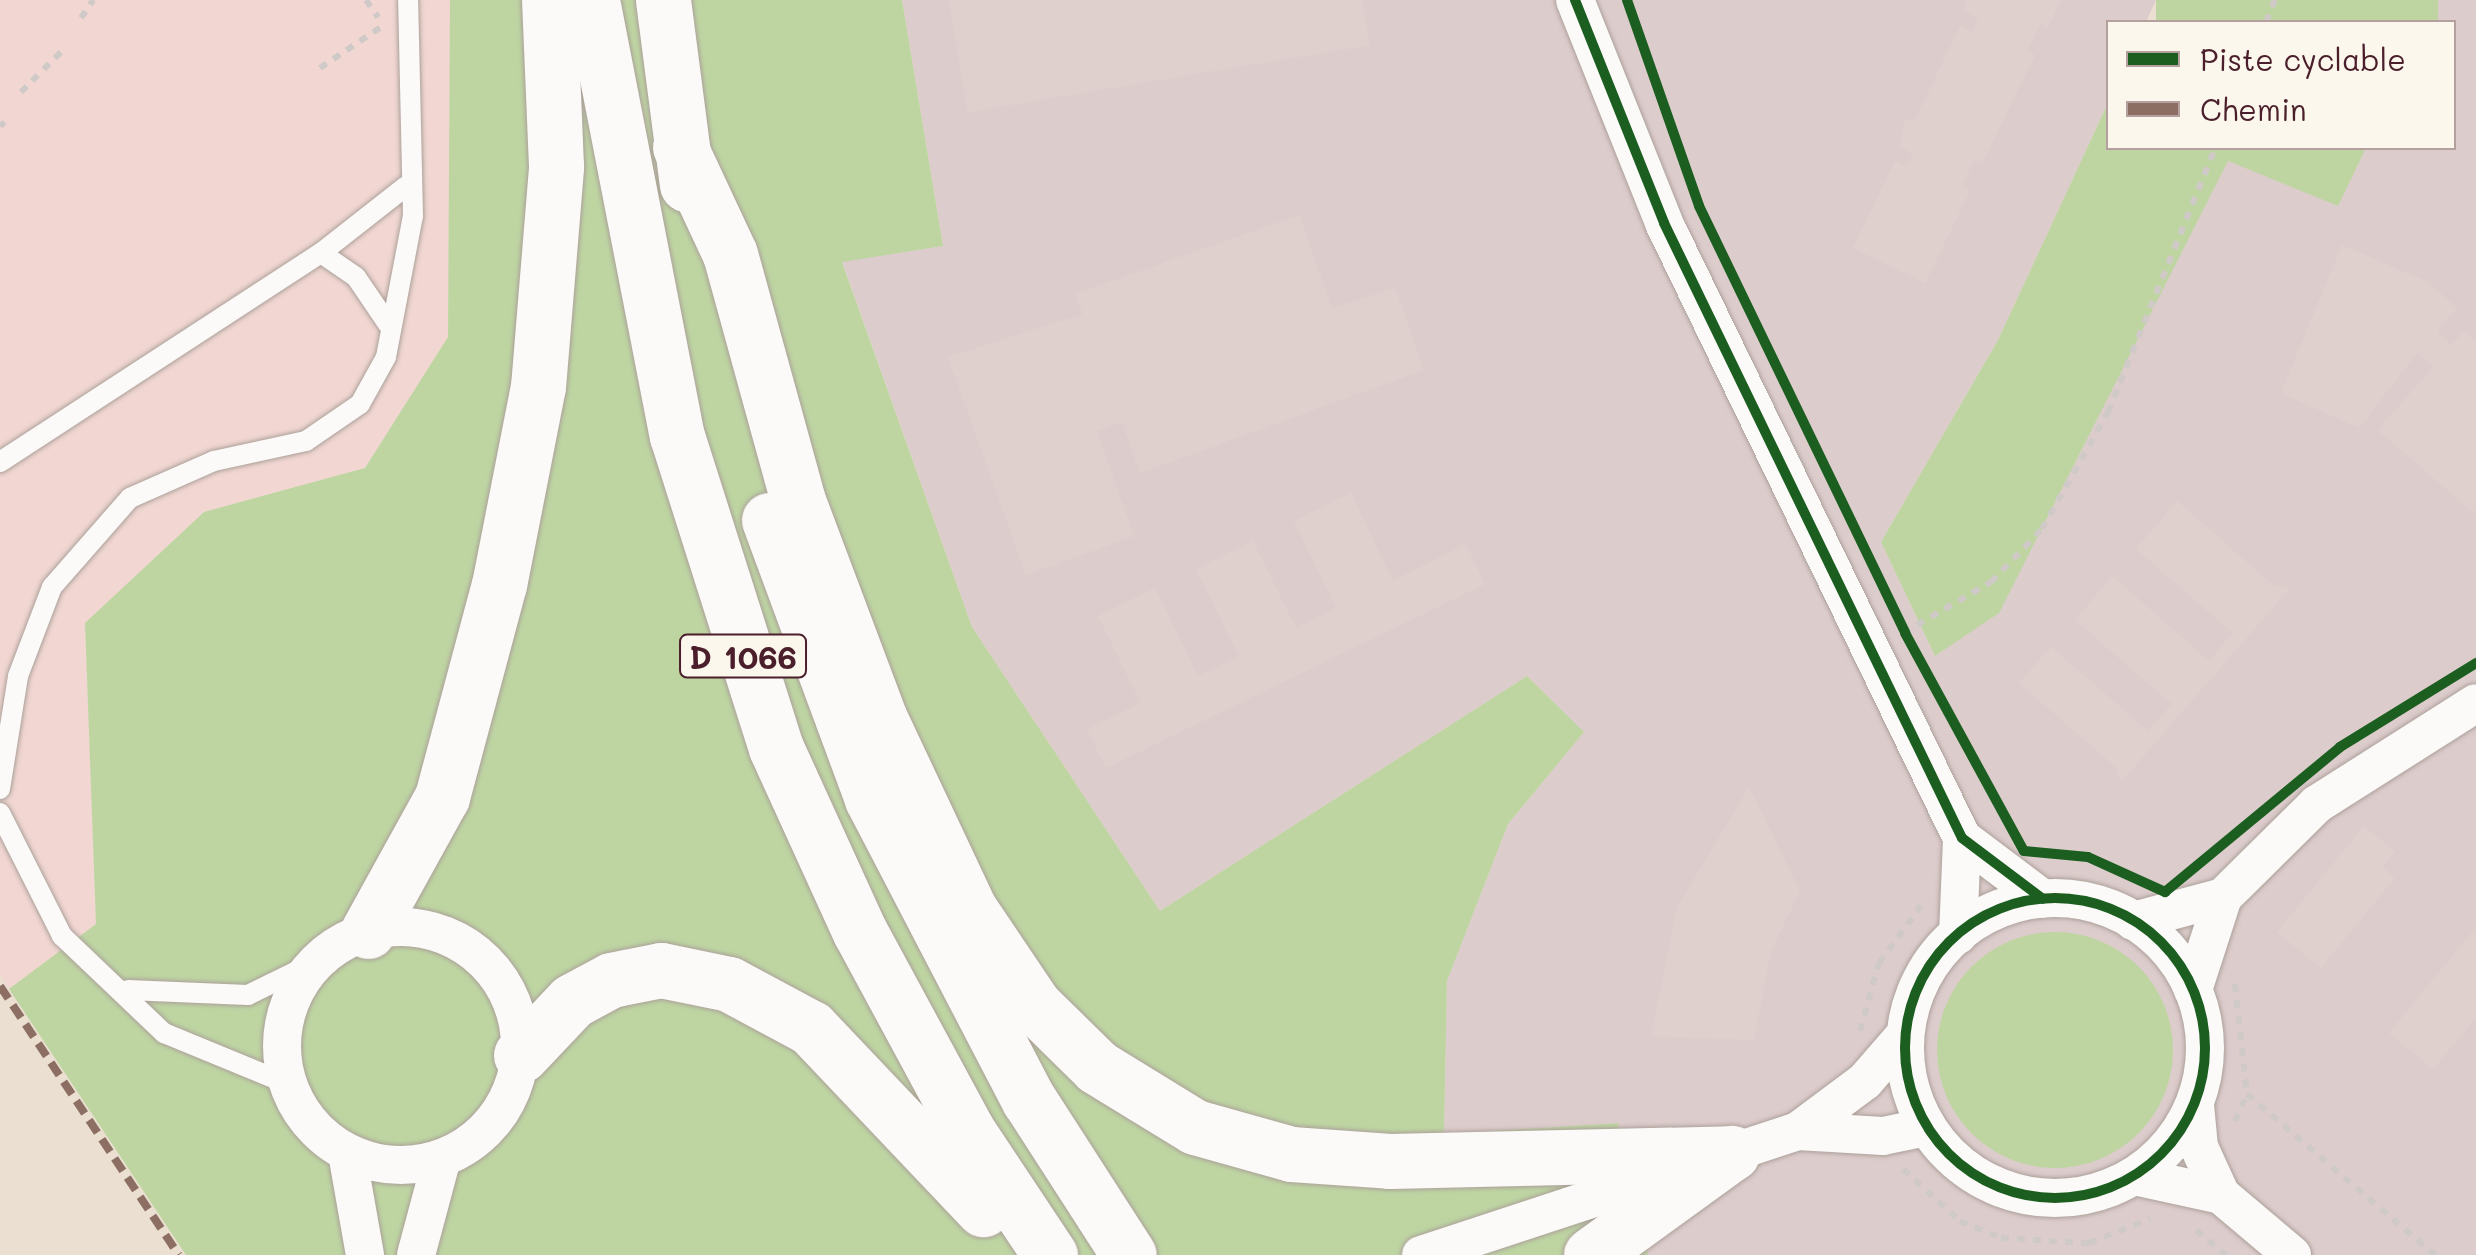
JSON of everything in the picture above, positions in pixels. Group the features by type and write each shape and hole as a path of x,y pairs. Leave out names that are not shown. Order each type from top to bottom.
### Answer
{"highway":[{"path":"368,932 442,797 534,405 556,166 548,0"},
{"name":"D 1066","path":"592,0 676,436 776,748 958,1113 1050,1255"},
{"name":"D 1066","path":"662,0 680,147 740,428 796,608 872,799 1028,1100 1129,1255"},
{"path":"680,147 730,254 798,501 880,719 970,910 1034,1004 1097,1067 1195,1127 1291,1154 1390,1161 1732,1153"},
{"path":"521,1055 572,1001 611,980 661,970 729,984 812,1028 1026,1255"},
{"path":"1591,1255 1732,1153"}],"street":[{"path":"1575,0 1664,223 1962,838 1958,935"},
{"path":"2133,920 2222,896 2317,804 2476,703"},
{"path":"1962,838 2043,900"},
{"path":"2193,990 2222,896"},
{"path":"2195,1105 2170,1145 2134,1176 2091,1194 2044,1198 1998,1187 1957,1163 1927,1127 1908,1084 1904,1036 1915,990 1958,935 1990,914 2043,900 2082,901 2133,920 2184,968 2193,990 2206,1058 2195,1105 2199,1147 2221,1195 2292,1255"},
{"path":"368,932 436,932 477,954 511,999 521,1055 497,1118 442,1158 394,1166 348,1152 311,1124 288,1084 286,1017 319,960 368,932"},
{"path":"1421,1255 1798,1132 1865,1081 1904,1036"},
{"path":"1798,1132 1884,1136 1927,1127"},
{"path":"348,1152 365,1255"},
{"path":"416,1255 442,1158"},
{"path":"2134,1176 2221,1195"}],"lane":[{"path":"0,790 18,676 52,587 130,498 214,460 306,440 360,404 386,357 388,324 413,216 406,186 408,0"},
{"path":"0,462 320,253 406,186"},
{"path":"320,253 356,278 388,324"},
{"path":"0,813 62,936 128,990 164,1032 288,1084"},
{"path":"128,990 248,995 319,960"}],"path":[{"path":"81,18 93,0"},
{"path":"320,68 383,25 366,0"},
{"path":"22,92 65,48"},
{"path":"1870,649 1991,582 2042,530 2108,412 2214,150"},
{"path":"1865,1081 1862,1007 1879,963 1903,923 1962,878"},
{"path":"2210,936 2230,963 2246,1032 2247,1094 2435,1255"},
{"path":"1884,1136 1924,1194 2000,1238 2089,1243 2157,1215"},
{"path":"2184,1220 2226,1255"}],"shaded area":[{"path":"0,0 450,0 448,337 365,468 204,512 85,623 96,924 9,989 0,975"},
{"path":"902,0 2156,0 2147,20 2106,20 2106,107 1998,340 1881,542 1935,656 1999,612 2228,160 2338,205 2365,150 2456,150 2456,20 2428,20 2438,0 2476,0 2476,1255 1648,1255 1618,1123 1444,1134 1447,981 1508,824 1584,732 1527,676 1160,911 972,627 842,261 943,246"}],"green space":[{"path":"450,0 902,0 943,246 842,262 972,627 1160,911 1527,676 1584,732 1508,824 1447,981 1444,1134 1618,1123 1648,1255 186,1255 9,989 96,924 85,623 204,512 365,468 448,337"},
{"path":"2156,0 2438,0 2438,20 2156,20"},
{"path":"2106,107 2106,150 2365,150 2338,206 2228,161 1999,613 1935,656 1881,542 1998,340"},
{"path":"2055,932 2100,941 2139,966 2164,1005 2173,1050 2164,1095 2139,1134 2100,1159 2055,1168 2010,1159 1971,1134 1946,1095 1937,1050 1946,1005 1971,966 2010,941"}],"building":[{"path":"949,0 1362,0 1370,45 968,112"},
{"path":"1967,0 2061,0 2048,28 2040,24 2027,51 2035,55 1982,164 1974,160 1962,186 1970,191 1925,283 1853,248 1895,161 1907,167 1913,153 1899,147 1906,118 1914,122 1960,26 1972,31 1978,18 1964,11"},
{"path":"1299,215 1332,308 1395,288 1424,370 1140,473 1122,422 1097,431 1134,536 1026,575 948,357 1083,314 1075,294"},
{"path":"2342,245 2430,283 2457,309 2437,331 2451,346 2464,331 2476,342 2476,515 2378,430 2434,366 2417,353 2359,428 2281,393"},
{"path":"1351,493 1393,581 1466,544 1485,584 1106,768 1087,729 1141,703 1098,616 1155,588 1198,676 1239,656 1196,569 1253,541 1296,628 1336,608 1294,521"},
{"path":"2177,501 2274,586 2290,588 2121,782 2116,767 2019,683 2051,647 2148,731 2172,704 2075,620 2112,576 2209,661 2233,633 2136,549"},
{"path":"1749,787 1800,891 1771,951 1754,1040 1651,1036 1677,907"},
{"path":"2364,826 2395,852 2382,867 2395,878 2321,968 2277,932"},
{"path":"2476,927 2476,1018 2433,1069 2389,1033"}],"marked path":[{"path":"0,986 179,1255"}],"cycle path":[{"path":"1575,0 1664,223 1962,838 2043,899"},
{"path":"1627,0 1699,206 1905,633 2024,851 2088,857 2165,892 2340,747 2476,663"},
{"path":"2055,898 2084,901 2112,910 2138,923 2161,942 2180,965 2193,991 2202,1019 2205,1048 2202,1077 2193,1105 2180,1131 2161,1154 2138,1173 2112,1186 2084,1195 2055,1198 2026,1195 1998,1186 1972,1173 1949,1154 1930,1131 1917,1105 1908,1077 1905,1048 1908,1019 1917,991 1930,965 1949,942 1972,923 1998,910 2026,901 2055,898"}]}
